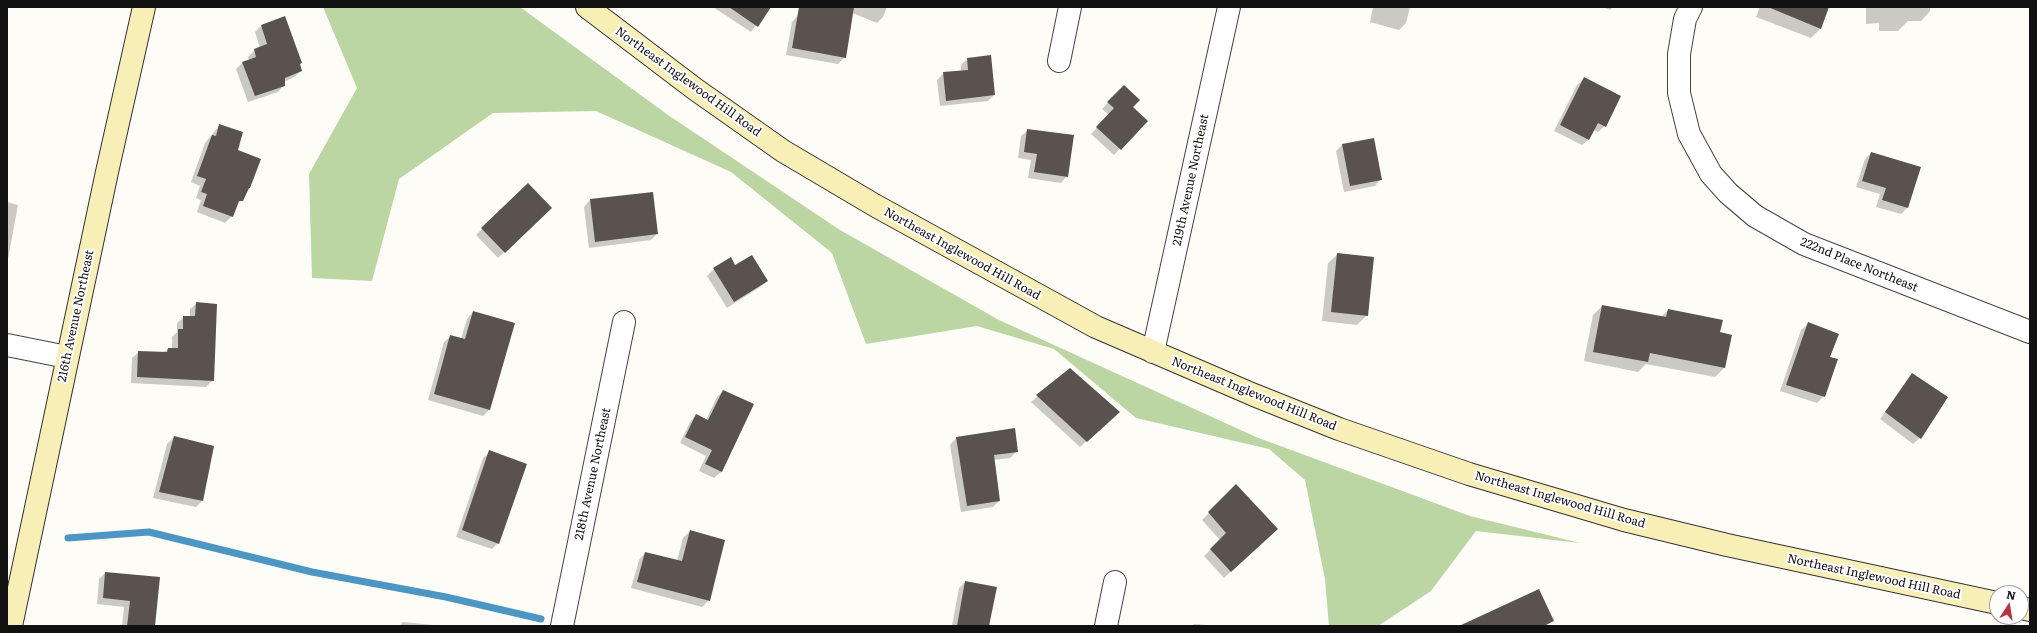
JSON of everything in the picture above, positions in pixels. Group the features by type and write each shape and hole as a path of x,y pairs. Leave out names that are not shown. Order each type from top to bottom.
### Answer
{"street":[{"name":"216th Avenue Northeast","path":"11,626 67,357 144,7"},
{"name":"Northeast Inglewood Hill Road","path":"587,7 695,88 783,151 876,206 1096,327 1153,352 1339,429 1469,474 1624,520 1727,545 1989,601"},
{"path":"1059,61 1070,7"},
{"name":"219th Avenue Northeast","path":"1153,352 1229,7"},
{"name":"222nd Place Northeast","path":"1691,7 1685,19 1679,54 1679,93 1689,134 1711,174 1728,193 1755,216 1804,244 2030,332"},
{"name":"218th Avenue Northeast","path":"562,626 624,322"},
{"path":"7,345 67,357"},
{"path":"1106,626 1115,582"}],"green space":[{"path":"323,7 520,7 668,115 840,230 999,320 1256,437 1470,516 1580,543 1476,531 1431,591 1378,626 1329,626 1325,579 1305,480 1269,449 1136,418 1054,349 977,326 866,344 832,253 731,172 596,111 493,113 399,179 372,281 312,278 309,174 357,88"}],"building":[{"path":"729,7 771,7 758,27"},
{"path":"799,7 854,7 846,58 792,48"},
{"path":"1768,7 1829,7 1821,29"},
{"path":"285,16 302,63 300,64 302,71 285,78 285,86 255,96 242,62 256,57 254,49 267,44 261,25"},
{"path":"991,55 995,95 946,101 943,72 968,70 967,58"},
{"path":"1584,77 1621,96 1606,127 1598,123 1589,140 1560,125"},
{"path":"1124,85 1140,100 1133,107 1148,121 1121,150 1096,127 1114,108 1107,102"},
{"path":"219,124 243,132 238,150 261,159 250,188 243,201 239,201 233,217 203,206 207,194 201,192 206,179 197,176 212,135 216,136"},
{"path":"1027,129 1074,135 1068,177 1034,172 1037,154 1024,152"},
{"path":"1374,138 1382,180 1350,186 1342,144"},
{"path":"1871,152 1921,167 1908,208 1882,200 1886,188 1862,181"},
{"path":"528,183 552,208 505,253 481,228"},
{"path":"653,192 658,234 595,242 590,199"},
{"path":"1337,253 1374,257 1368,316 1331,312"},
{"path":"752,255 768,281 734,302 713,268 731,257 735,265"},
{"path":"196,302 217,304 214,381 137,377 138,351 167,352 168,348 178,348 178,329 183,329 183,316 195,316"},
{"path":"1602,305 1666,317 1668,309 1723,320 1720,332 1732,335 1725,368 1650,353 1648,362 1593,352"},
{"path":"473,311 515,323 490,410 434,394 450,335 465,339"},
{"path":"1808,322 1839,334 1830,357 1838,359 1825,397 1786,385"},
{"path":"1070,368 1120,412 1087,442 1036,395"},
{"path":"1912,373 1948,397 1921,439 1885,412"},
{"path":"723,390 754,404 722,472 705,464 712,450 685,437 696,414 708,420"},
{"path":"1015,428 1018,452 994,455 1000,501 967,506 956,437"},
{"path":"174,436 214,446 203,501 159,492"},
{"path":"489,450 527,464 499,544 462,530"},
{"path":"1236,484 1278,529 1231,572 1210,549 1226,533 1208,512"},
{"path":"690,530 725,540 710,601 637,582 645,552 682,561"},
{"path":"105,572 160,577 155,626 127,626 130,601 103,598"},
{"path":"965,581 997,587 989,626 957,626"},
{"path":"1539,589 1554,621 1544,626 1459,626"}],"waterway":[{"path":"68,538 149,532 312,572 446,597 541,619"}]}
